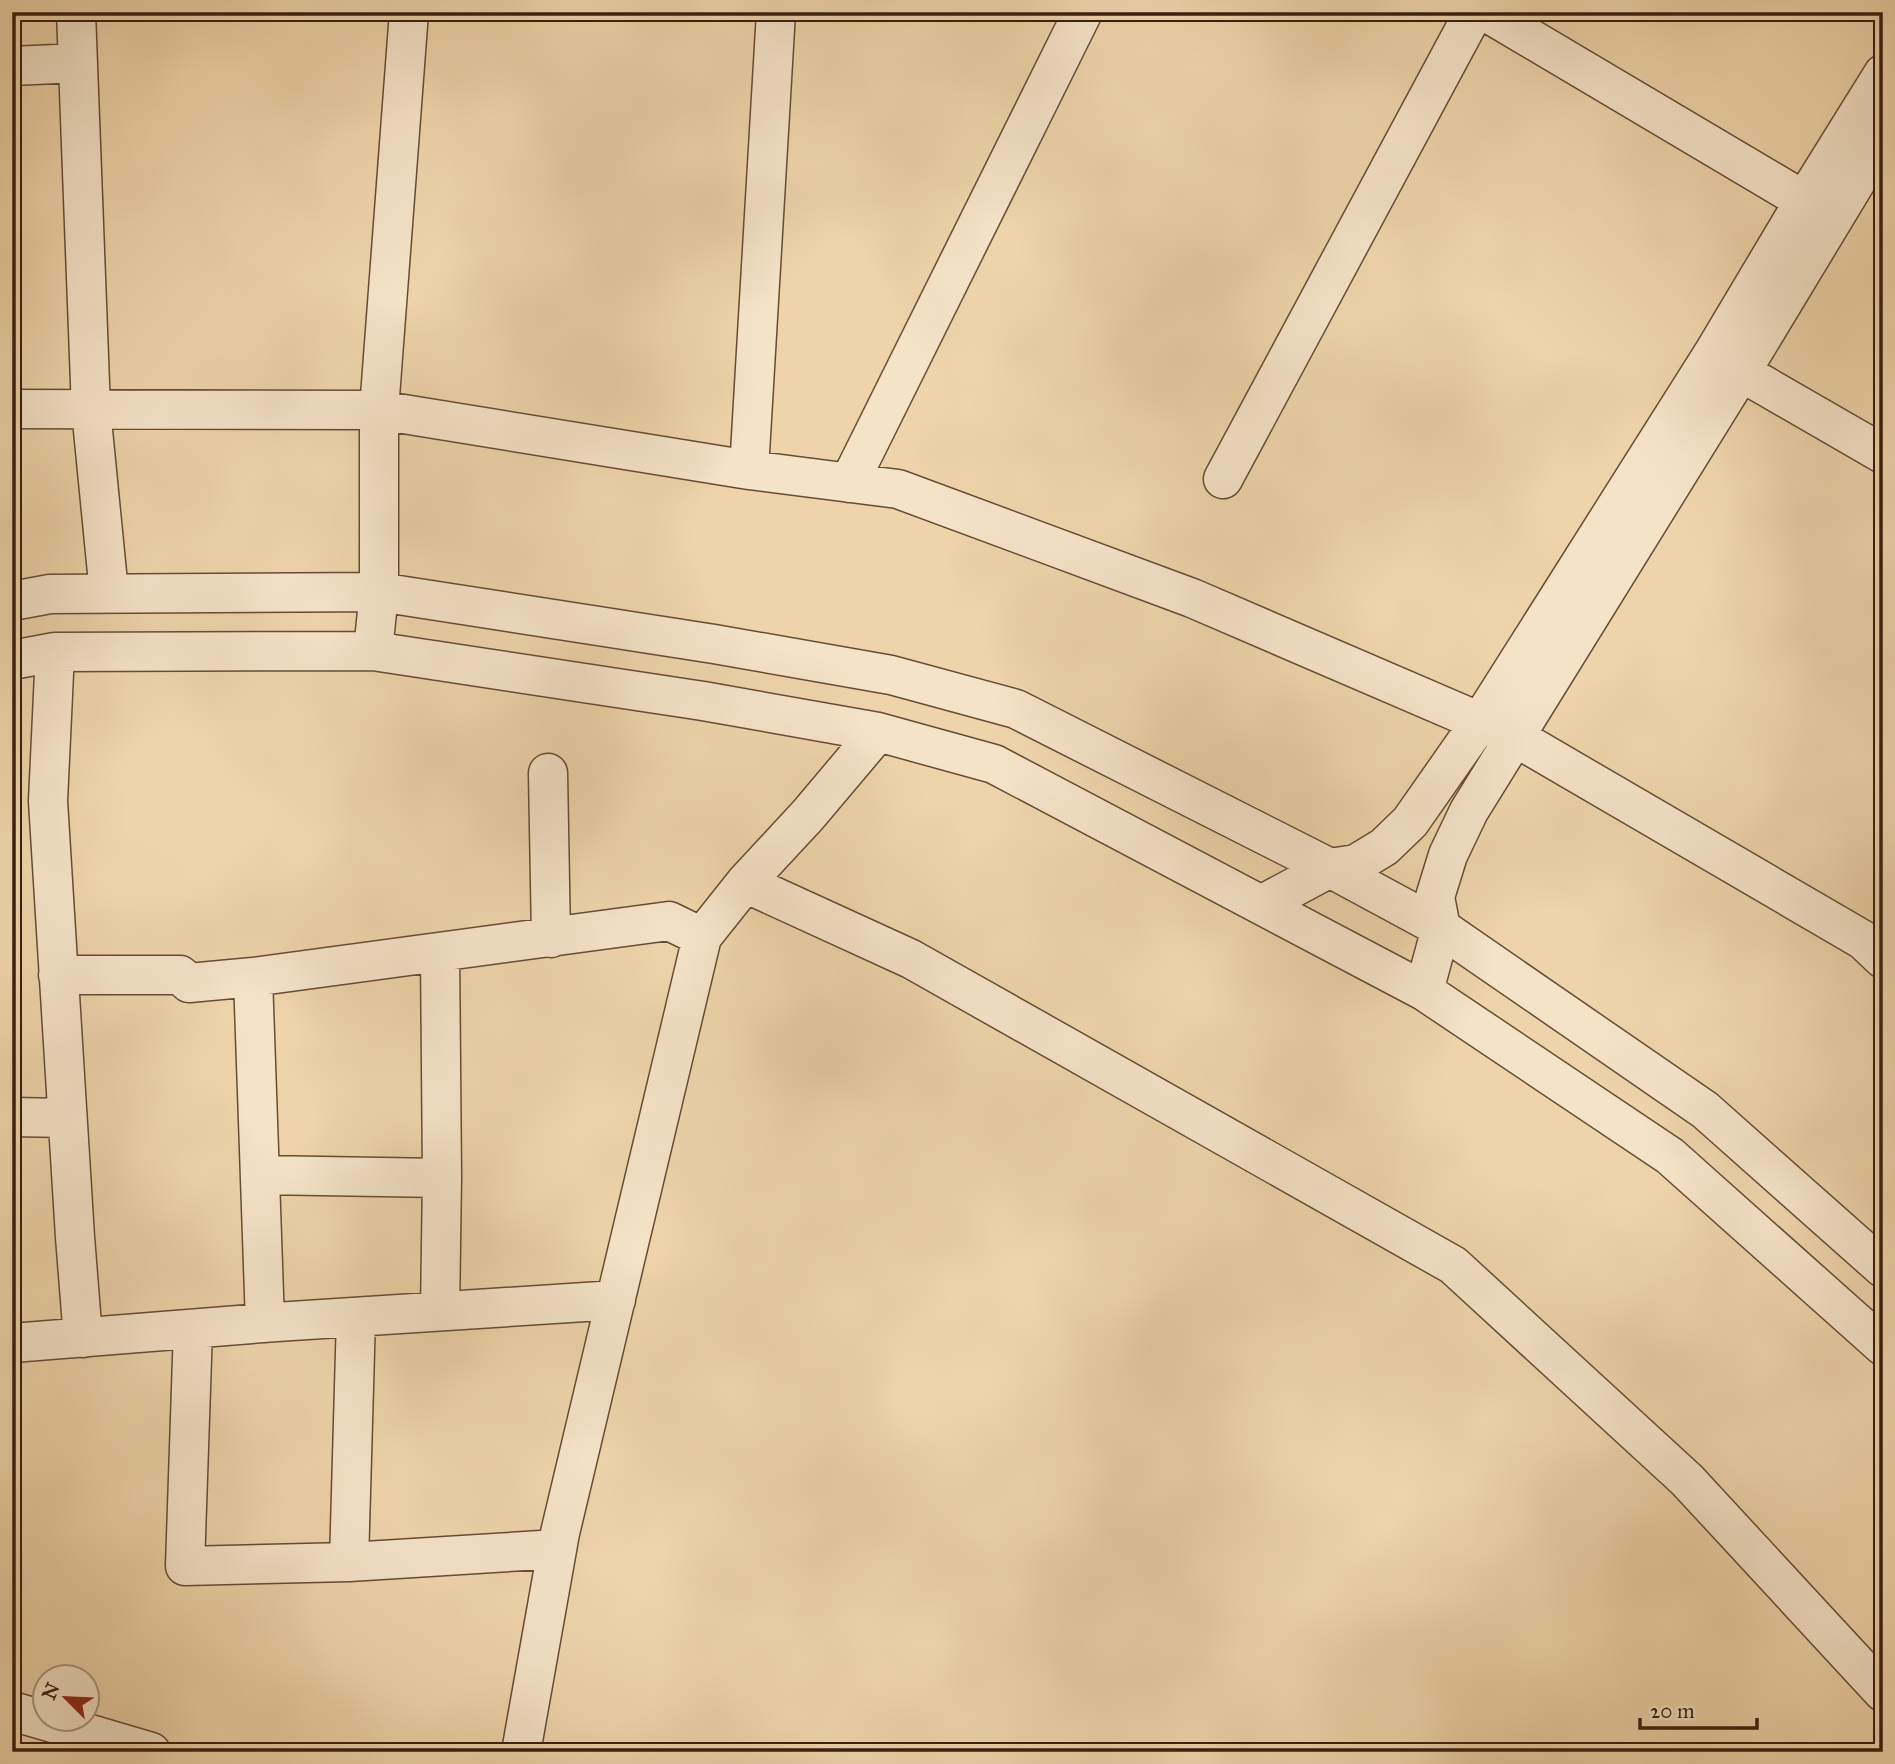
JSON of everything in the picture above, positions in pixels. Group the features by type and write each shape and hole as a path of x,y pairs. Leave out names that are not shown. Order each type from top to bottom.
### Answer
{"street":[{"path":"76,12 91,410 109,593"},
{"path":"373,651 379,592 379,410 410,12"},
{"path":"749,470 776,12"},
{"path":"849,483 1083,12"},
{"path":"1223,479 1474,12"},
{"path":"1486,12 1819,209"},
{"path":"12,66 78,63"},
{"path":"1424,991 1441,928 1435,897 1448,855 1469,811 1741,372 1883,74"},
{"path":"1261,905 1330,868 1356,863 1384,847 1410,822 1480,722 1714,352 1819,209 1883,137"},
{"path":"1741,372 1883,454"},
{"path":"12,410 379,410 749,470 898,489 1192,598 1515,737 1863,940 1883,959"},
{"path":"12,601 50,594 379,592 713,644 891,675 1016,709 1330,868 1441,928 1705,1110 1883,1268"},
{"path":"12,660 55,652 373,651 704,701 878,732 994,764 1424,991 1670,1156 1883,1346"},
{"path":"55,652 48,800 83,1338"},
{"path":"522,1752 557,1549 702,937 878,732"},
{"path":"548,773 551,938"},
{"path":"746,883 911,960 1453,1265 1686,1480 1883,1692"},
{"path":"58,975 180,975 189,983 440,953 669,921 702,937"},
{"path":"440,953 440,1311"},
{"path":"253,977 265,1323"},
{"path":"12,1117 67,1118"},
{"path":"260,1175 442,1178"},
{"path":"12,1343 615,1300"},
{"path":"349,1562 356,1317"},
{"path":"193,1329 185,1566 349,1562 557,1549"},
{"path":"12,1711 107,1745 151,1752"}]}
